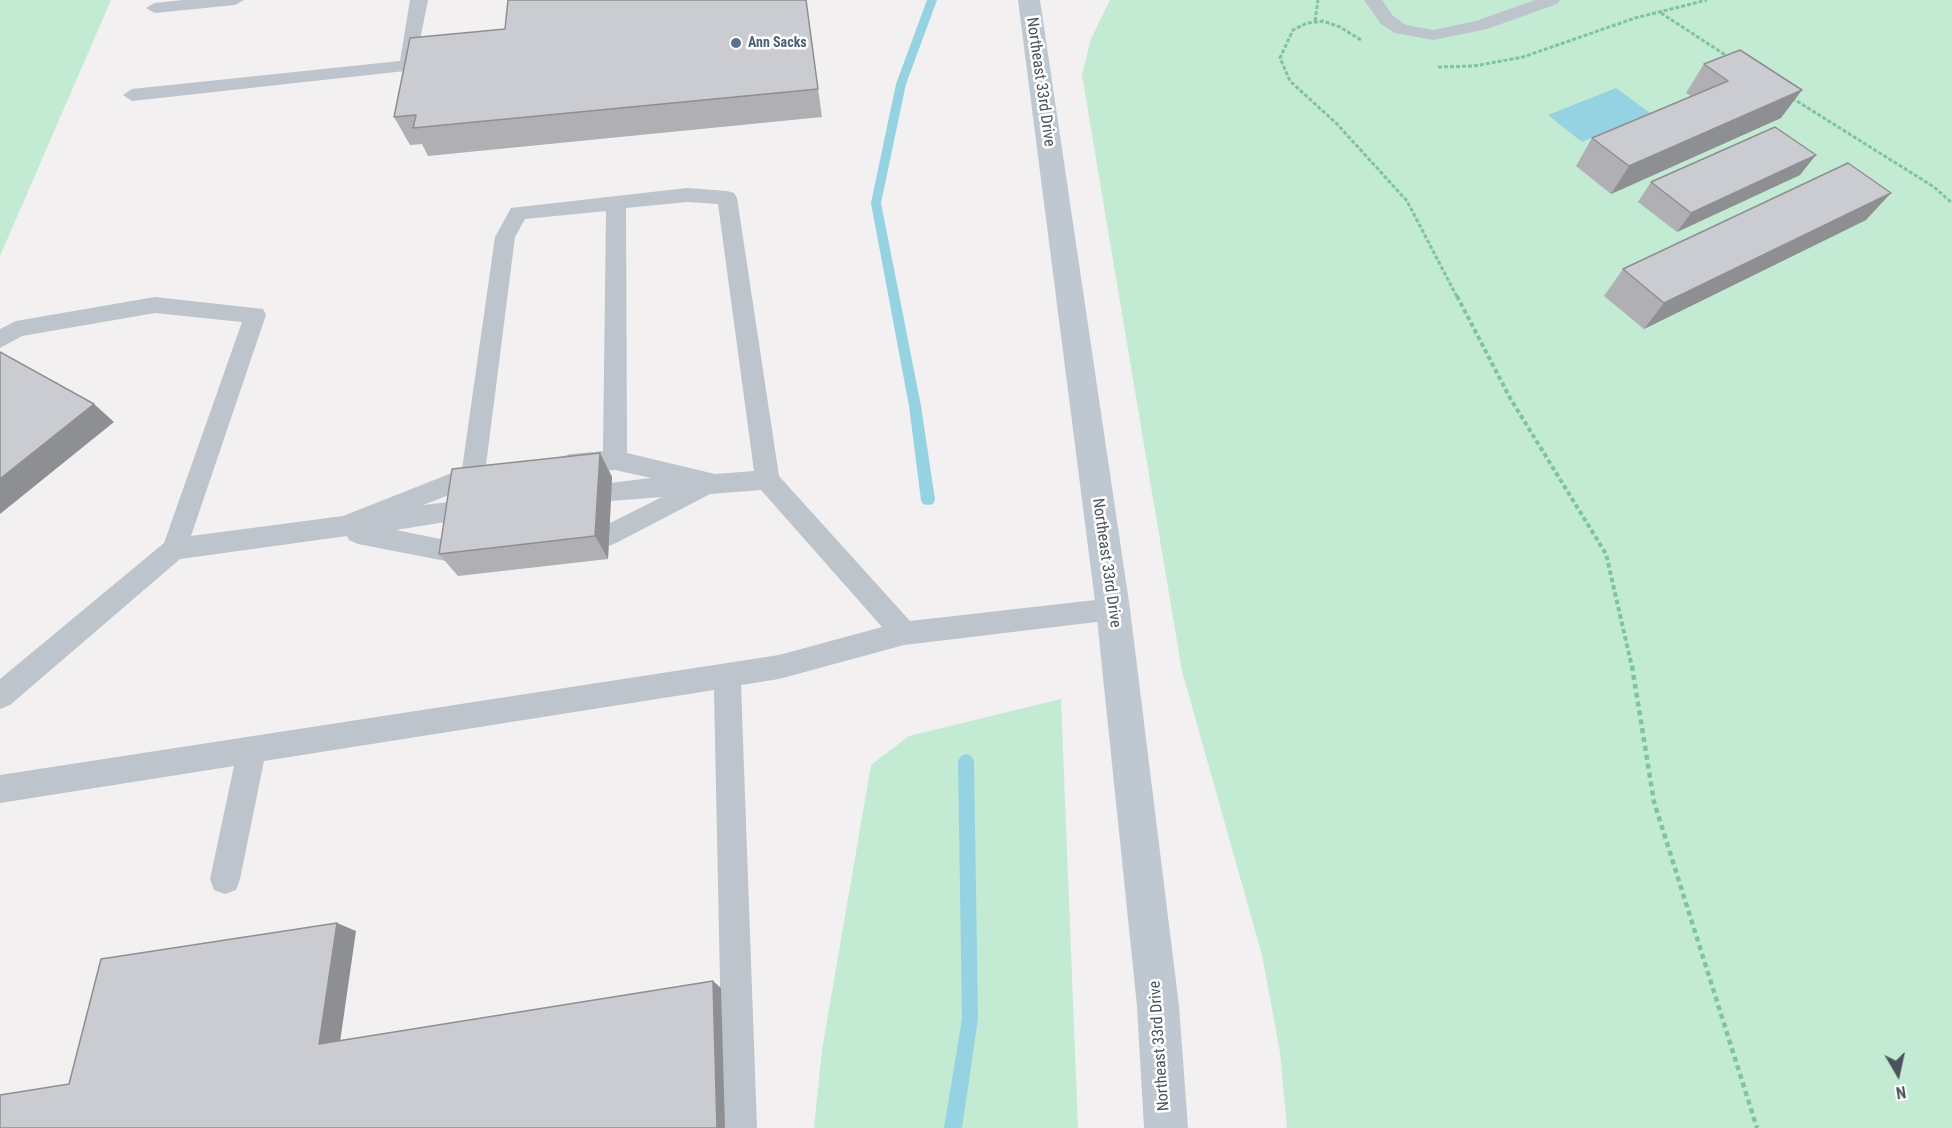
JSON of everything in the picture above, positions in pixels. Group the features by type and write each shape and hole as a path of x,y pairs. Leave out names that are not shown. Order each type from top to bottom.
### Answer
{"main road":[{"name":"Northeast 33rd Drive","path":"1029,0 1113,609 1158,1006 1166,1128"}],"lane":[{"path":"155,8 235,0"},
{"path":"132,95 408,66 419,0"},
{"path":"1373,0 1387,20 1401,29 1433,35 1481,25 1551,0"},
{"path":"473,475 505,237 518,213 687,195 728,198 766,480 904,633"},
{"path":"615,460 616,202"},
{"path":"0,340 16,329 155,305 255,315 174,549 0,696"},
{"path":"544,467 615,460 713,483"},
{"path":"338,529 473,475 509,471"},
{"path":"612,491 766,480"},
{"path":"609,535 713,483"},
{"path":"174,549 338,529 467,510"},
{"path":"338,529 461,553"},
{"path":"0,789 779,667 904,633 1113,609"},
{"path":"727,675 733,950 740,1128"},
{"path":"225,879 252,749"}],"path":[{"path":"1315,21 1318,0"},
{"path":"1435,67 1474,66 1523,57 1635,18 1707,0"},
{"path":"1660,12 1738,63"},
{"path":"1368,43 1340,27 1323,21 1315,21 1293,30 1284,45 1280,58 1290,81 1336,124 1407,201 1510,398 1606,554 1629,646 1654,802 1757,1128"},
{"path":"1788,95 1934,187 1952,203"}],"green space":[{"path":"0,0 111,0 0,256"},
{"path":"1110,0 1952,0 1952,1128 1287,1128 1280,1052 1262,955 1182,671 1082,75 1091,39"},
{"path":"1061,699 1078,1128 814,1128 822,1050 871,765 909,736"}],"water":[{"path":"1616,88 1650,113 1582,142 1548,115"}],"building":[{"path":"508,0 806,0 818,89 413,128 416,115 394,117 410,38 505,29"},
{"path":"1740,50 1802,90 1629,166 1592,138 1728,81 1704,64"},
{"path":"1775,127 1816,155 1691,213 1651,182"},
{"path":"1848,163 1891,193 1664,303 1623,269"},
{"path":"0,352 94,404 0,479"},
{"path":"600,453 595,536 439,554 452,469"},
{"path":"337,923 319,1044 713,981 717,1128 0,1128 0,1095 69,1084 101,959"}],"waterway":[{"path":"928,500 915,406 876,203 901,84 932,0"},
{"path":"953,1128 970,1019 966,761"}],"place":[{"name":"Ann Sacks","path":"736,43"}]}
